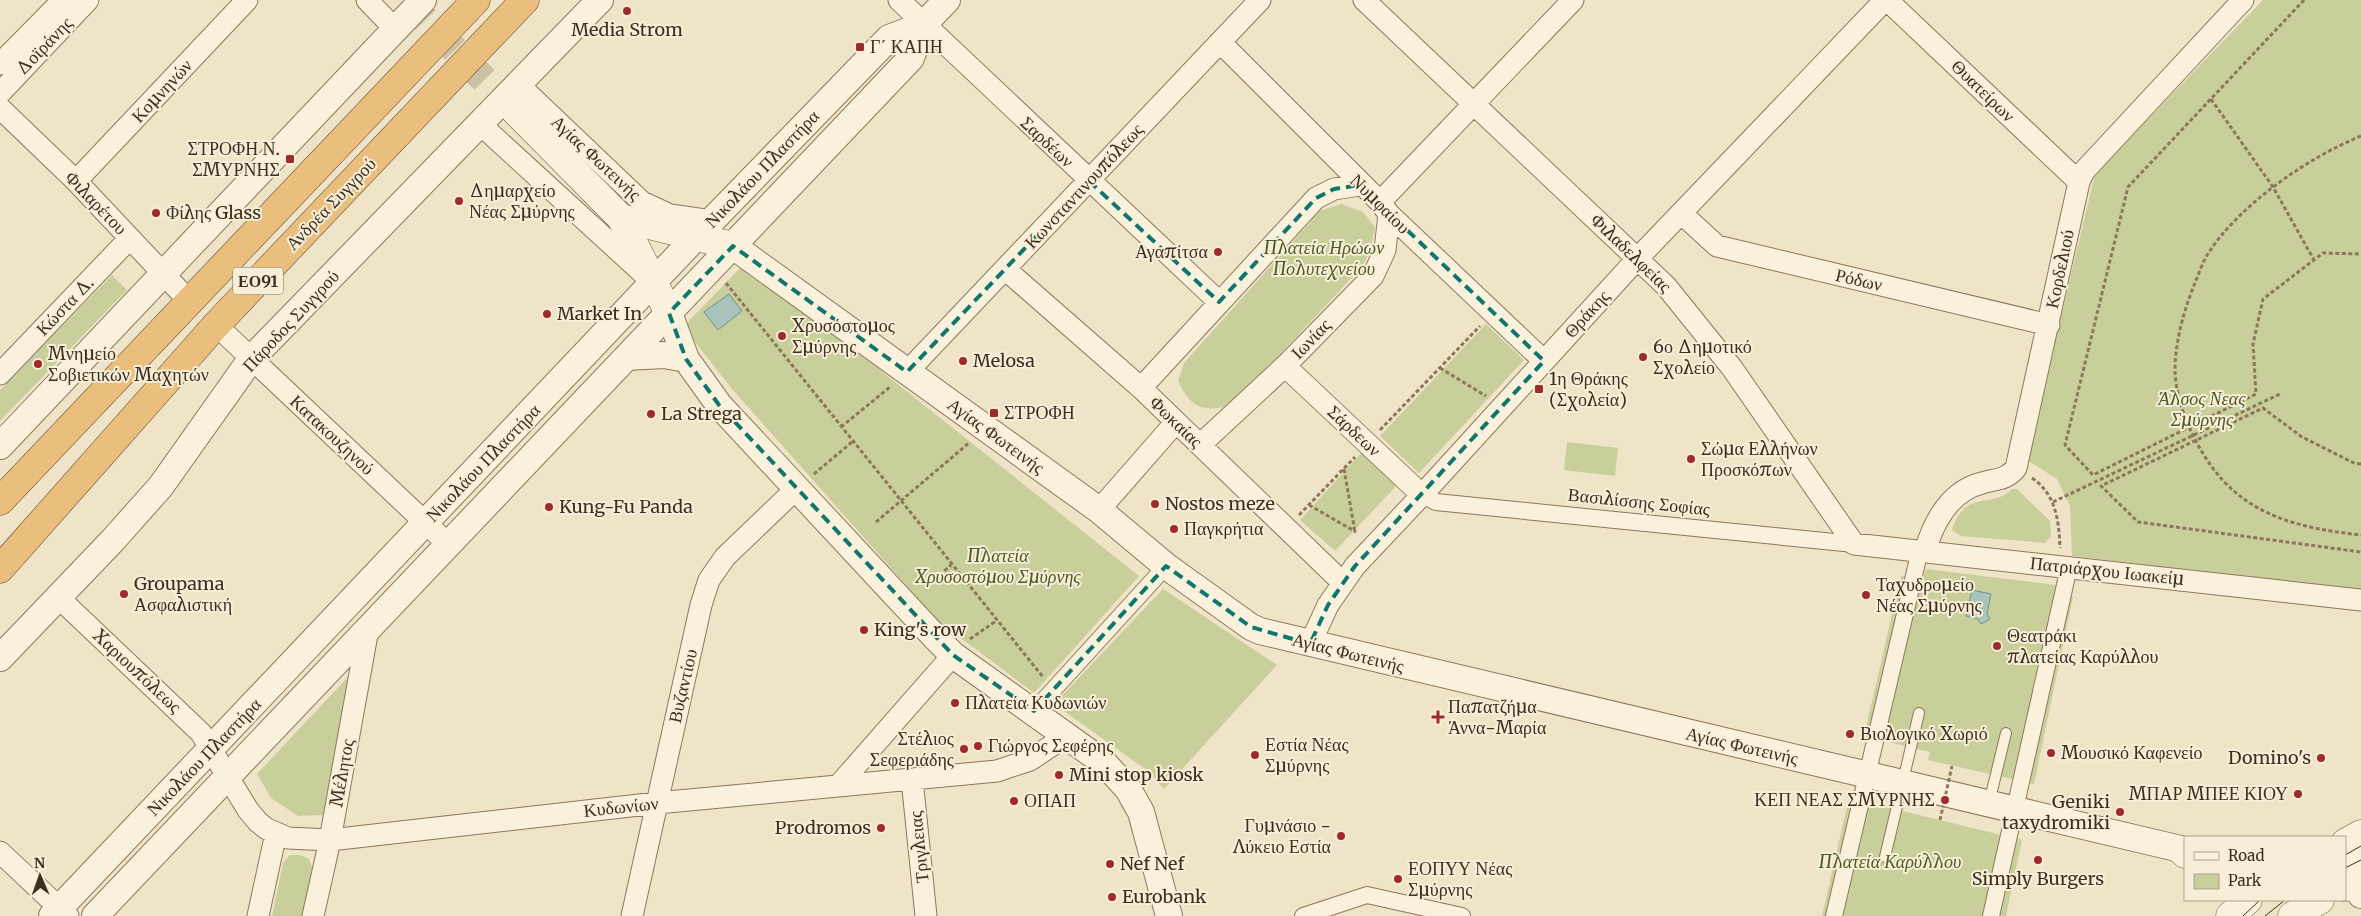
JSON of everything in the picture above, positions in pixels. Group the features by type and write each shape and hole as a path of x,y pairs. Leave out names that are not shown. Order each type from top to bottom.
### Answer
{"highway":[{"name":"Ανδρέα Συγγρού","path":"0,501 476,0"},
{"name":"Ανδρέα Συγγρού","path":"0,569 216,325 525,0"}],"main road":[{"name":"Αγίας Φωτεινής","path":"515,110 621,218 669,313"},
{"name":"Αγίας Φωτεινής","path":"621,218 704,229 733,246"},
{"path":"2222,901 2230,916 2247,901"},
{"path":"2292,916 2318,901"}],"street":[{"name":"Δοϊράνης","path":"0,64 63,0"},
{"name":"Δοϊράνης","path":"0,93 88,0"},
{"name":"Κομνηνών","path":"76,181 247,0"},
{"path":"367,0 394,28"},
{"path":"0,446 422,0"},
{"name":"Πάροδος Συγγρού","path":"0,658 161,486 251,359 600,0"},
{"name":"Σαρδέων","path":"899,0 923,25 1219,302"},
{"name":"Νικολάου Πλαστήρα","path":"95,916 911,58 923,25 947,0"},
{"name":"Κωνσταντινουπόλεως","path":"907,372 1260,0"},
{"name":"Φιλαδελφείας","path":"1364,0 1666,286 1732,368 1854,544"},
{"path":"1384,208 1473,104 1573,0"},
{"name":"Θυατείρων","path":"1886,0 2079,182"},
{"name":"Θράκης","path":"1310,644 1323,614 1342,582 1355,566 1638,258 1886,0"},
{"name":"Κορδελιού","path":"2016,468 2079,182 2092,161 2243,0"},
{"name":"Νικολάου Πλαστήρα","path":"60,913 211,749 425,523 704,229 889,38 923,25"},
{"name":"Νυμφαίου","path":"1220,42 1360,185 1544,361"},
{"name":"Αγίας Φωτεινής","path":"518,84 642,202 704,229"},
{"name":"Φιλαρέτου","path":"0,108 76,181 190,302"},
{"path":"480,124 654,283"},
{"path":"1141,388 1316,198 1334,189 1360,185"},
{"name":"Ιωνίας","path":"1200,445 1285,366 1373,276 1385,250 1384,208"},
{"name":"Ρόδων","path":"1681,213 1717,246 2049,325"},
{"name":"Κώστα Δ.","path":"0,374 130,238"},
{"name":"Αγίας Φωτεινής","path":"733,246 1099,510 1166,566 1251,627 1310,644 2183,851"},
{"name":"Φωκαίας","path":"1005,269 1141,388 1342,582"},
{"path":"669,313 686,359 719,405 953,655 1103,762 1128,789 1141,812 1169,916"},
{"name":"Κατακουζηνού","path":"216,325 448,545"},
{"path":"627,357 664,355 686,359"},
{"name":"Σάρδεων","path":"1285,366 1422,495"},
{"path":"1099,510 1176,422"},
{"path":"1834,916 1922,550 1936,521 1957,495 1980,483 2008,476 2016,468"},
{"name":"Βυζαντίου","path":"632,916 701,605 709,580 726,557 796,489"},
{"name":"Βασιλίσσης Σοφίας","path":"1422,495 1436,502 1854,544"},
{"name":"Πατριάρχου Ιωακείμ","path":"1854,544 1922,550 2361,600"},
{"path":"1034,711 1166,566"},
{"path":"1991,916 2015,810 2064,566"},
{"name":"Χαριουπόλεως","path":"58,597 193,725 211,749"},
{"name":"Μέλητος","path":"313,916 330,840 368,629"},
{"path":"838,786 953,655"},
{"name":"Κυδωνίων","path":"211,749 254,818 263,826 276,833 300,840 330,840 657,803 997,771 1030,760 1066,736"},
{"name":"Τριγλειας","path":"912,779 926,916"},
{"path":"258,916 276,833"},
{"path":"2354,838 2352,852 2354,884"},
{"path":"0,852 60,913"},
{"path":"1303,916 1367,895 1459,916"}],"lane":[{"path":"1885,857 1919,713"},
{"path":"1989,804 2006,733"}],"path":[{"path":"2304,0 2128,187 2065,445 2093,475 2256,394 2253,344 2263,299 2323,253 2361,254"},
{"path":"2211,98 2273,187 2314,260"},
{"path":"2361,136 2306,165 2273,187 2247,207 2208,253 2184,311 2175,372 2184,416 2189,427 2206,460 2234,491 2265,511 2294,524 2361,536"},
{"path":"713,267 1052,690"},
{"path":"1287,528 1493,312"},
{"path":"1440,368 1503,406"},
{"path":"841,428 907,372"},
{"path":"2053,502 2282,393"},
{"path":"2361,464 2354,463 2302,437 2264,408 2101,486 2138,522 2361,552"},
{"path":"876,522 986,429"},
{"path":"796,489 852,442"},
{"path":"1344,468 1355,532"},
{"path":"2016,468 2041,485 2053,502 2064,566"},
{"path":"1309,505 1361,537"},
{"path":"930,584 951,565"},
{"path":"977,632 996,621"},
{"path":"1940,820 1952,766"}],"highlighted area":[{"path":"1089,181 1219,302 1316,198 1334,189 1360,185 1544,361 1355,566 1328,605 1310,644 1251,627 1166,566 1034,711 953,655 719,405 686,359 669,313 733,246 907,372"}],"green space":[{"name":"Άλσος Νεας Σμύρνης","path":"2263,0 2361,0 2361,591 2072,556 2070,506 2057,479 2027,460 2095,174"},
{"name":"Πλατεία Ηρώων Πολυτεχνείου","path":"1341,204 1363,212 1375,227 1371,248 1363,266 1232,405 1206,408 1193,403 1178,381 1184,363 1320,211"},
{"name":"Πλατεία Χρυσοστόμου Σμύρνης","path":"743,265 763,277 1139,576 1034,693 938,621 732,389 688,333 686,324"},
{"path":"112,275 127,290 0,421 0,390"},
{"path":"1486,324 1524,360 1419,473 1380,436"},
{"path":"1567,442 1618,448 1615,476 1564,470"},
{"path":"1363,451 1398,484 1335,551 1300,520"},
{"path":"2012,489 2017,489 2050,521 2051,536 2045,543 1960,536 1952,530 1964,508 1980,501 2004,495"},
{"path":"1926,569 2056,585 2055,595 2073,597 2034,784 1928,760 1930,752 1864,736 1901,576 1923,578"},
{"path":"1163,589 1277,665 1164,789 1148,771 1054,704"},
{"path":"346,679 349,680 325,815 298,816 271,798 257,774"},
{"name":"Πλατεία Καρύλλου","path":"1849,798 2022,840 2006,916 1822,916"},
{"path":"290,855 300,855 309,859 312,868 302,916 272,916 283,863"}],"water":[{"path":"729,294 742,311 718,330 704,312"},
{"path":"1972,590 1991,594 1987,614 1990,619 1981,624 1978,619 1966,616"}],"tunnel":[{"path":"406,0 515,111"}],"tram line":[{"path":"2346,854 2361,846"},
{"path":"2346,868 2361,860"},
{"path":"2243,916 2259,901"},
{"path":"2265,916 2284,901"}],"place":[{"name":"Media Strom","path":"627,11"},
{"name":"Γ΄ ΚΑΠΗ","path":"860,47"},
{"name":"ΣΤΡΟΦΗ Ν. ΣΜΥΡΝΗΣ","path":"290,159"},
{"name":"Δημαρχείο Νέας Σμύρνης","path":"459,201"},
{"name":"Φίλης Glass","path":"156,213"},
{"name":"Αγαπίτσα","path":"1218,252"},
{"name":"Market In","path":"547,314"},
{"name":"Χρυσόστομος Σμύρνης","path":"782,336"},
{"name":"6ο Δημοτικό Σχολείο","path":"1643,357"},
{"name":"Melosa","path":"963,361"},
{"name":"Μνημείο Σοβιετικών Μαχητών","path":"38,364"},
{"name":"1η Θράκης (Σχολεία)","path":"1539,389"},
{"name":"ΣΤΡΟΦΗ","path":"994,413"},
{"name":"La Strega","path":"651,414"},
{"name":"Σώμα Ελλήνων Προσκόπων","path":"1691,459"},
{"name":"Nostos meze","path":"1155,504"},
{"name":"Kung-Fu Panda","path":"549,507"},
{"name":"Παγκρήτια","path":"1174,529"},
{"name":"Groupama Ασφαλιστική","path":"124,594"},
{"name":"Ταχυδρομείο Νέας Σμύρνης","path":"1866,595"},
{"name":"King's row","path":"864,630"},
{"name":"Θεατράκι πλατείας Καρύλλου","path":"1997,646"},
{"name":"Πλατεία Κυδωνιών","path":"955,703"},
{"name":"Παπατζήμα Άννα-Μαρία","path":"1438,717"},
{"name":"Βιολογικό Χωριό","path":"1850,734"},
{"name":"Γιώργος Σεφέρης","path":"978,746"},
{"name":"Στέλιος Σεφεριάδης","path":"964,749"},
{"name":"Μουσικό Καφενείο","path":"2051,753"},
{"name":"Εστία Νέας Σμύρνης","path":"1255,755"},
{"name":"Domino's","path":"2321,758"},
{"name":"Mini stop kiosk","path":"1059,775"},
{"name":"ΜΠΑΡ ΜΠΕΕ ΚΙΟΥ","path":"2298,794"},
{"name":"ΚΕΠ ΝΕΑΣ ΣΜΥΡΝΗΣ","path":"1945,800"},
{"name":"ΟΠΑΠ","path":"1014,801"},
{"name":"Geniki taxydromiki","path":"2120,812"},
{"name":"Prodromos","path":"881,828"},
{"name":"Γυμνάσιο - Λύκειο Εστία","path":"1341,836"},
{"name":"Simply Burgers","path":"2038,860"},
{"name":"Nef Nef","path":"1110,864"},
{"name":"ΕΟΠΥΥ Νέας Σμύρνης","path":"1398,879"},
{"name":"Eurobank","path":"1112,897"}]}
